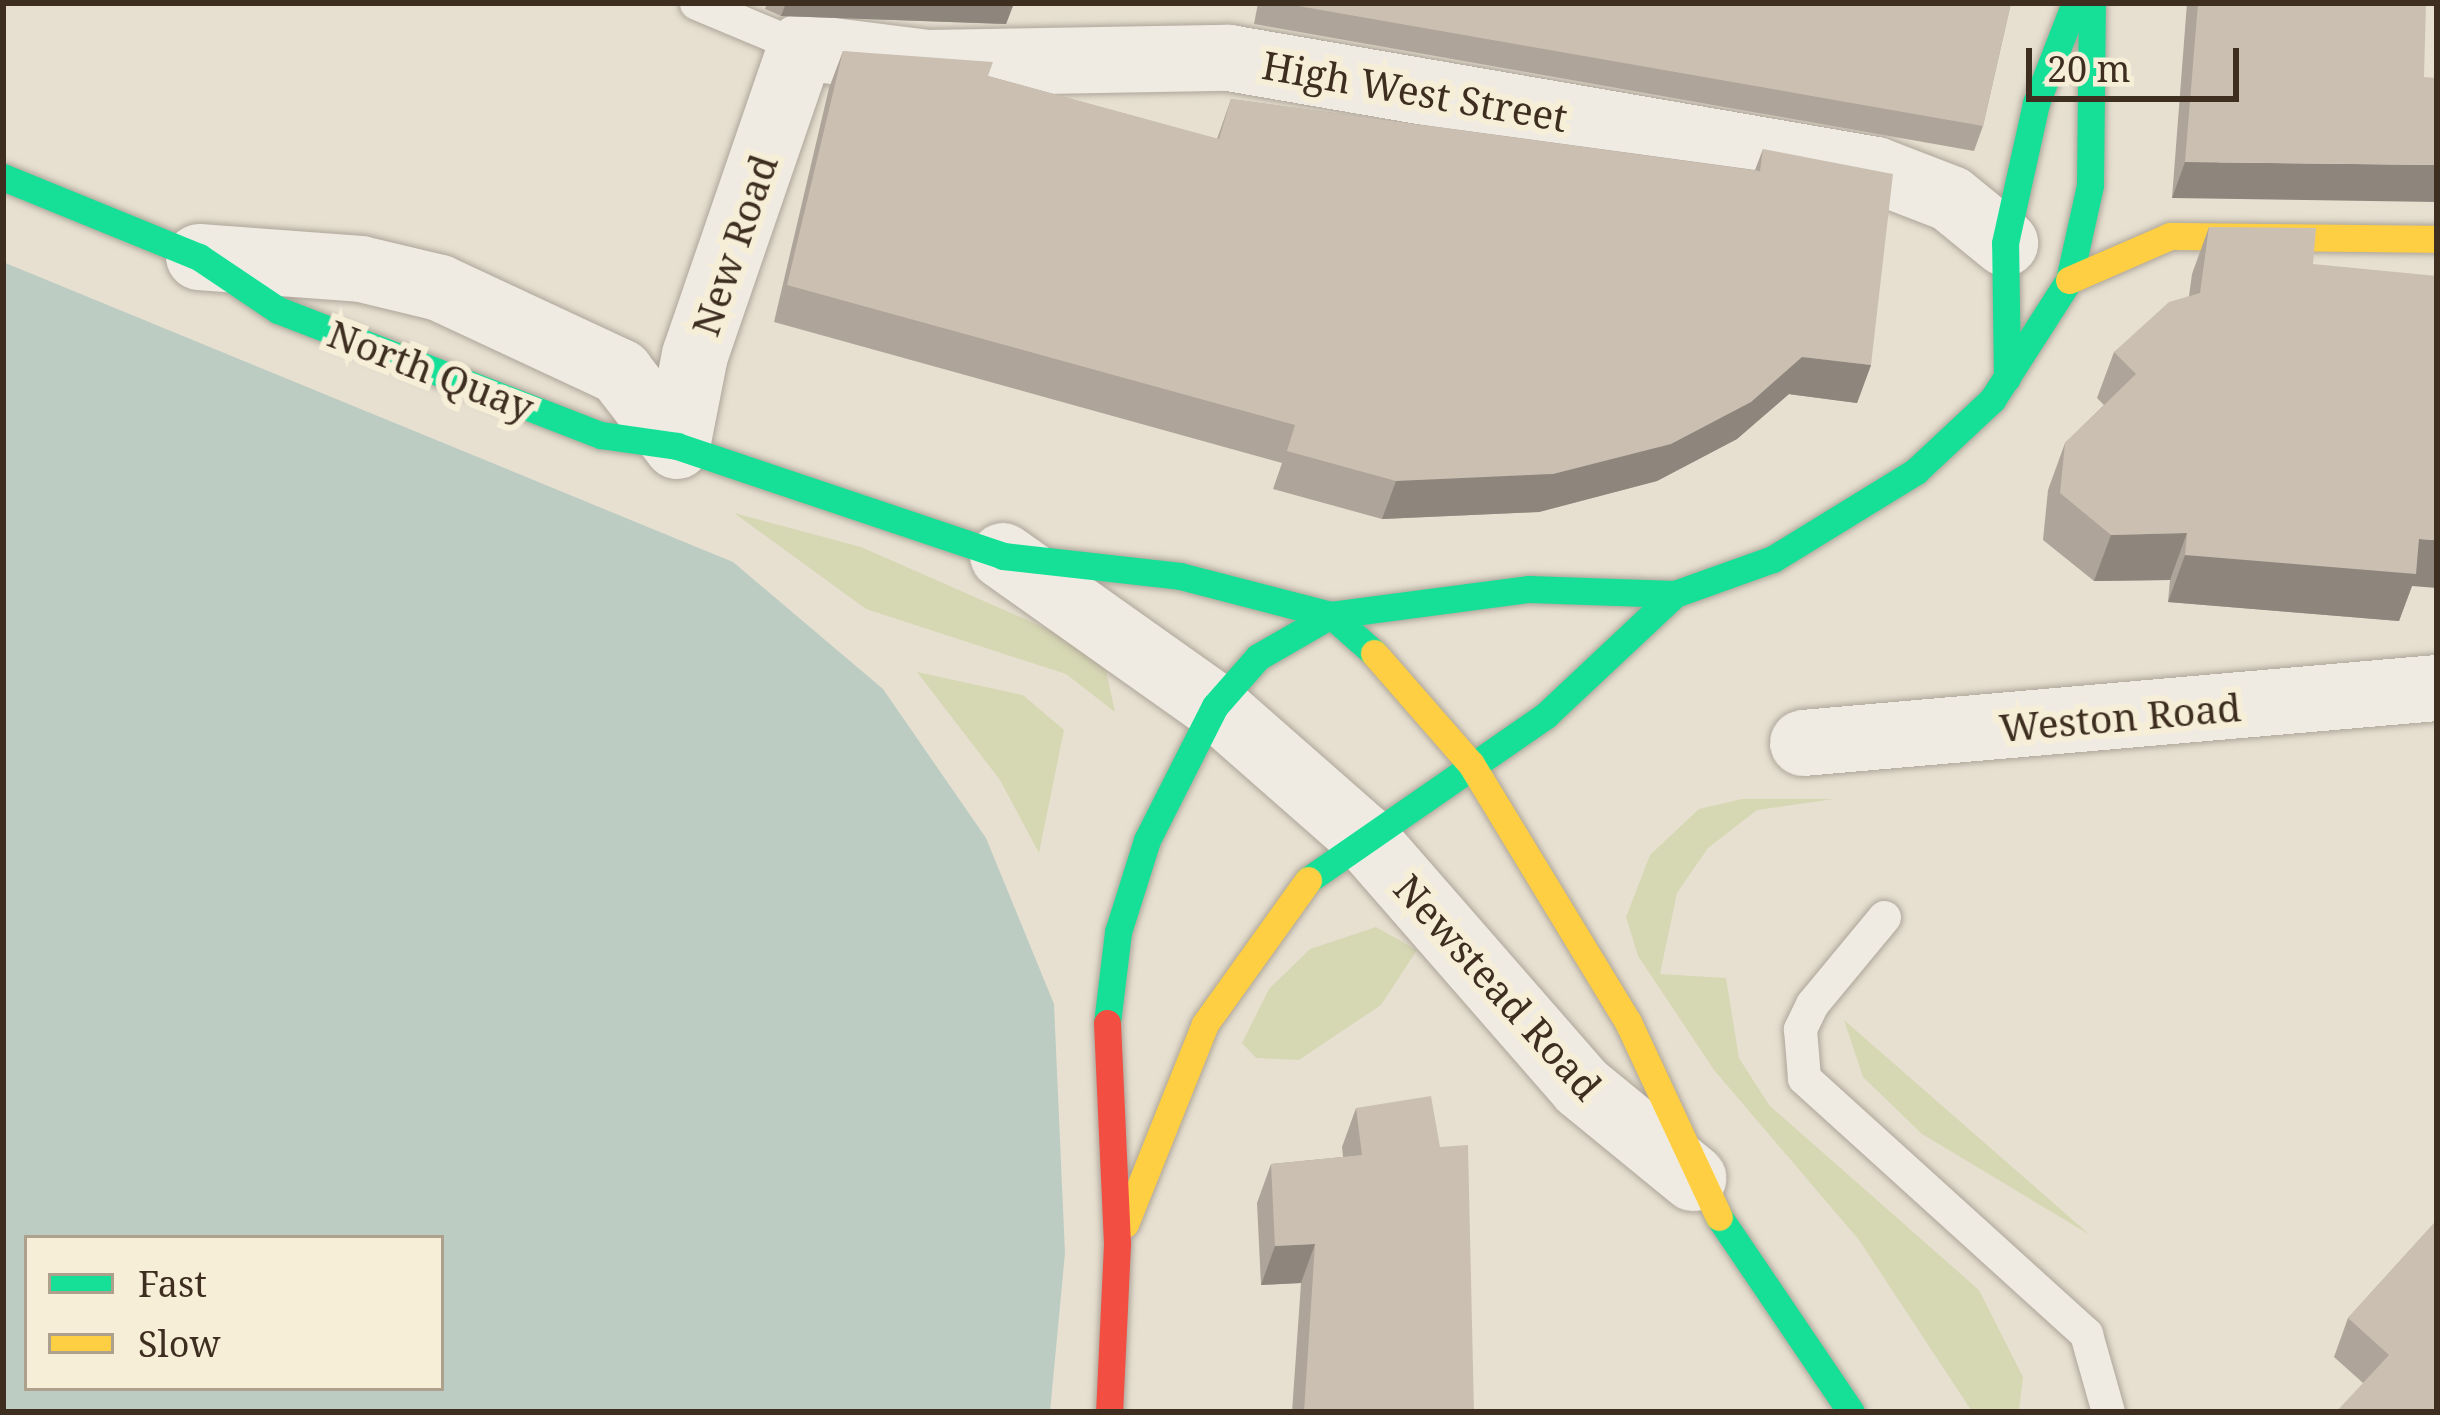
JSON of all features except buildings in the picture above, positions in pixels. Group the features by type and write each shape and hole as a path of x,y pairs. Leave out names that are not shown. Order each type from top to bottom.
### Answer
{"main road":[{"path":"2007,378 2005,242 2036,103 2075,3"},
{"path":"1118,1244 1239,962 1314,874 1546,715 1675,594 1835,525 1959,435 2007,378 2068,280 2090,185 2092,3"},
{"name":"North Quay","path":"3,177 200,256"},
{"path":"2068,280 2170,236 2437,239"},
{"path":"677,446 1003,556 1180,576 1331,615 1529,589 1675,594"},
{"path":"1109,1412 1118,1244 1106,1035 1118,932 1154,824 1215,706 1258,657 1331,615"},
{"name":"Newstead Road","path":"1331,615 1414,688 1471,764 1628,1022 1693,1178 1851,1412"}],"street":[{"name":"High West Street","path":"801,47 928,63 1229,58 1876,170 1951,199 2005,242"},
{"name":"New Road","path":"677,446 695,356 801,47"},
{"name":"North Quay","path":"200,256 361,269 440,288 620,372 677,446"},
{"path":"1003,556 1215,706"},
{"name":"Weston Road","path":"1803,742 2437,688"},
{"name":"Newstead Road","path":"1215,706 1364,837 1582,1087 1693,1178"}],"lane":[{"path":"696,3 801,47"},
{"path":"1884,917 1812,1004 1800,1029 1804,1078 2074,1321 2100,1356 2108,1412"}],"green space":[{"path":"734,513 861,547 1070,639 1106,671 1115,712 1066,674 866,609"},
{"path":"917,672 1023,695 1064,730 1039,853 1000,780"},
{"path":"1742,799 1834,799 1757,810 1708,848 1677,893 1660,974 1726,978 1739,1058 1769,1105 1979,1290 2023,1377 2019,1410 1971,1410 1859,1240 1714,1070 1638,956 1626,917 1650,855 1699,809"},
{"path":"1376,927 1417,950 1381,1005 1299,1060 1256,1058 1242,1043 1269,989 1310,949"},
{"path":"1844,1020 2090,1235 1922,1134 1863,1077"}],"shaded area":[{"path":"3,262 733,562 883,689 986,838 1054,1004 1065,1253 1050,1412 3,1412"}],"traffic: fast":[{"path":"2007,378 2005,243 2036,103 2075,3"},
{"path":"1107,1023 1118,932 1147,840 1215,706 1258,657 1331,615 1529,589 1675,594 1773,559 1916,471 1992,400 2069,280 2090,185 2092,3"},
{"path":"3,177 199,257 278,310 601,435 677,446 1003,556 1180,576 1331,615 1374,653"},
{"path":"1308,880 1546,715 1675,594"},
{"path":"1719,1217 1851,1412"}],"traffic: slow":[{"path":"2069,280 2170,236 2437,239"},
{"path":"1374,653 1471,764 1628,1022 1719,1217"},
{"path":"1125,1224 1205,1024 1308,880"}],"traffic: jam":[{"path":"1107,1023 1117,1244 1109,1412"}]}
